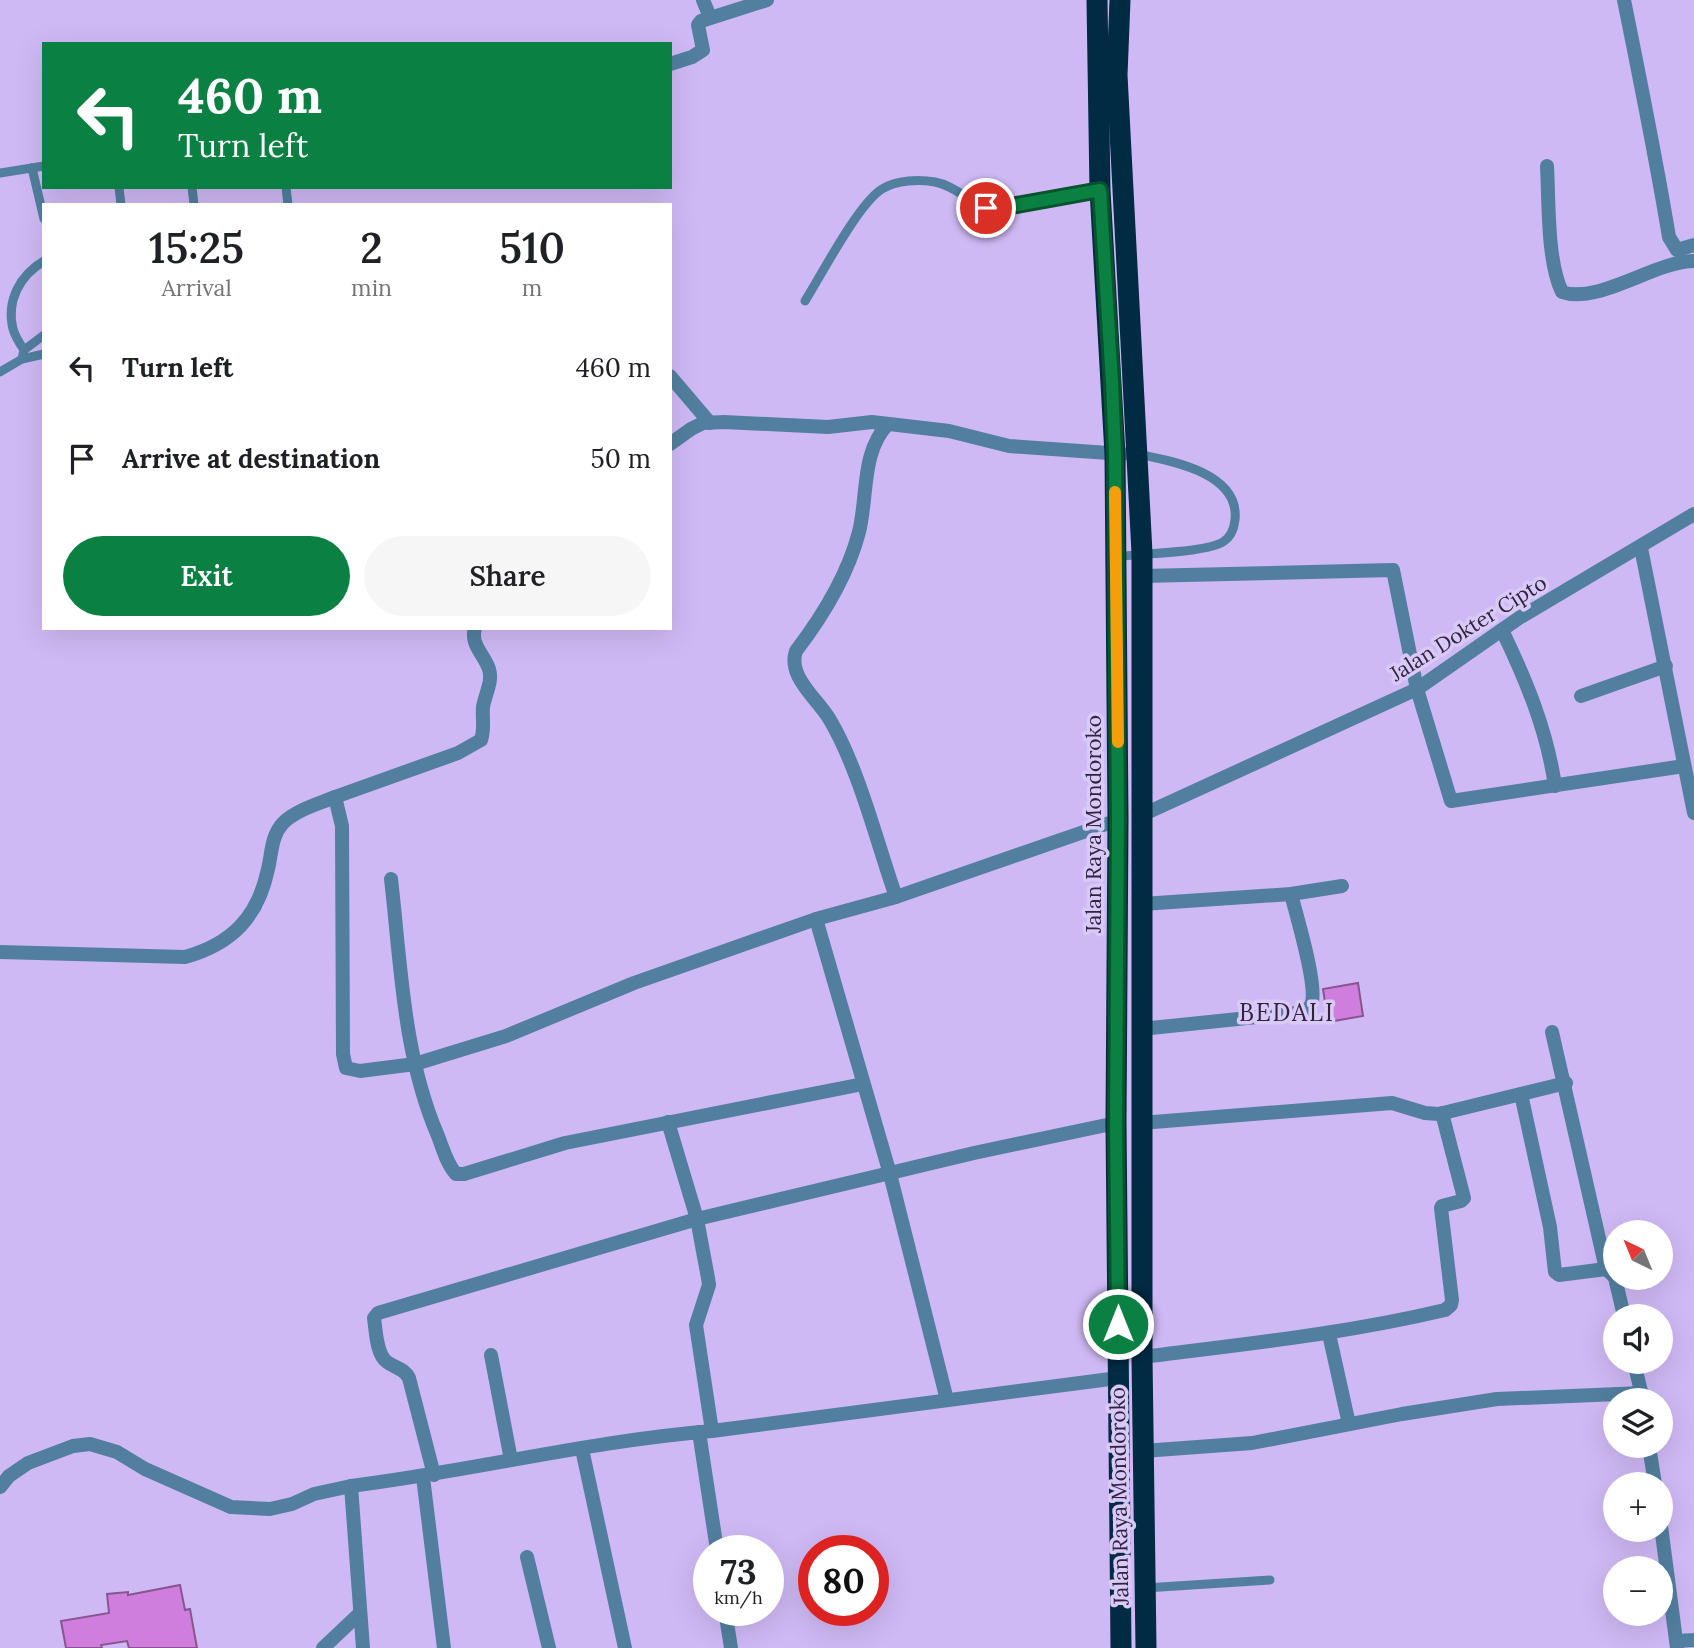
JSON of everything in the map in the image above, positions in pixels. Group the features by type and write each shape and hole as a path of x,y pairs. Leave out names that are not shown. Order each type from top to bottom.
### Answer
{"highway":[{"name":"Jalan Raya Mondoroko","path":"1097,0 1100,190 1115,454 1118,820 1116,1123 1121,1648"},
{"name":"Jalan Raya Mondoroko","path":"1120,0 1117,75 1142,553 1142,1357 1146,1648"},
{"path":"1117,1297 1142,1297"}],"street":[{"path":"703,0 710,17"},
{"path":"672,63 700,54 703,45 698,24 710,17 767,0"},
{"path":"1624,0 1649,118 1669,237 1677,250 1694,245"},
{"path":"1547,166 1553,256 1562,292 1581,296 1653,271 1694,261"},
{"path":"672,378 717,422"},
{"path":"672,443 691,429 717,422 828,427 872,422 949,430 1009,446 1138,454"},
{"path":"888,424 873,443 859,531 849,560 828,602 793,660 800,679 830,720 849,761 896,897"},
{"name":"Jalan Dokter Cipto","path":"1142,815 1417,689 1519,618 1641,548 1694,514"},
{"path":"1641,548 1694,813"},
{"path":"1142,576 1391,568 1395,573 1417,689 1451,801 1684,766"},
{"path":"0,952 185,957 209,950 227,939 244,922 256,904 269,867 275,835 290,817 335,797 458,753 481,740 484,731 484,701 490,676 473,639 475,630"},
{"path":"1502,630 1532,695 1551,760 1555,786"},
{"path":"1581,696 1666,666"},
{"path":"335,797 342,826 342,1045 345,1064 351,1071 414,1061 506,1036 634,984 816,919 896,897 1118,820"},
{"path":"391,879 414,1061 428,1114 456,1174 464,1174 565,1143 863,1084"},
{"path":"1142,905 1291,894 1342,886"},
{"path":"1141,1030 1297,1013 1309,1008 1312,993 1307,957 1291,894"},
{"path":"816,919 890,1174 947,1400"},
{"path":"1552,1032 1603,1237"},
{"path":"1142,1123 1392,1103 1425,1113 1442,1113 1566,1083"},
{"path":"1521,1094 1550,1227 1555,1272 1559,1275 1603,1275"},
{"path":"1142,1357 1329,1334 1404,1320 1445,1310 1451,1306 1441,1209 1442,1206 1464,1198 1442,1113"},
{"path":"668,1122 697,1219 709,1285 696,1325 715,1535"},
{"path":"443,1648 428,1476 409,1378 403,1370 383,1358 375,1315 697,1219 1116,1123"},
{"path":"1329,1334 1349,1424"},
{"path":"491,1355 511,1460"},
{"path":"3,1478 28,1464 73,1446 90,1444 117,1452 145,1469 231,1507 270,1509 292,1504 314,1494 351,1486 428,1476 664,1435 1118,1378"},
{"path":"1143,1451 1252,1443 1497,1399 1603,1398"},
{"path":"582,1448 625,1648"},
{"path":"351,1486 363,1648"},
{"path":"1663,1542 1677,1644 1694,1640"},
{"path":"527,1557 549,1648"},
{"path":"323,1648 359,1614"},
{"path":"728,1626 731,1648"}],"lane":[{"path":"0,173 42,166"},
{"path":"32,168 42,210"},
{"path":"805,301 863,208 885,187 921,180 937,182 953,187 986,208 994,209 1100,190 1122,189"},
{"path":"23,355 13,330 14,298 26,274 42,262"},
{"path":"0,372 42,337"},
{"path":"23,355 42,354"},
{"path":"1116,557 1210,548 1225,541 1233,531 1236,516 1234,500 1223,486 1188,467 1138,454"},
{"path":"1146,1588 1270,1580"}],"building":[{"path":"1358,983 1363,1016 1328,1022 1323,989"},
{"path":"180,1585 185,1610 190,1609 197,1648 129,1648 127,1641 101,1645 102,1648 66,1648 61,1621 109,1613 107,1594 128,1592 128,1595"}],"slow traffic":[{"path":"1115,492 1118,742"}],"district":[{"name":"BEDALI","path":"1287,1012"}],"route":[{"path":"986,208 994,209 1100,190 1115,454 1118,1324"}]}
